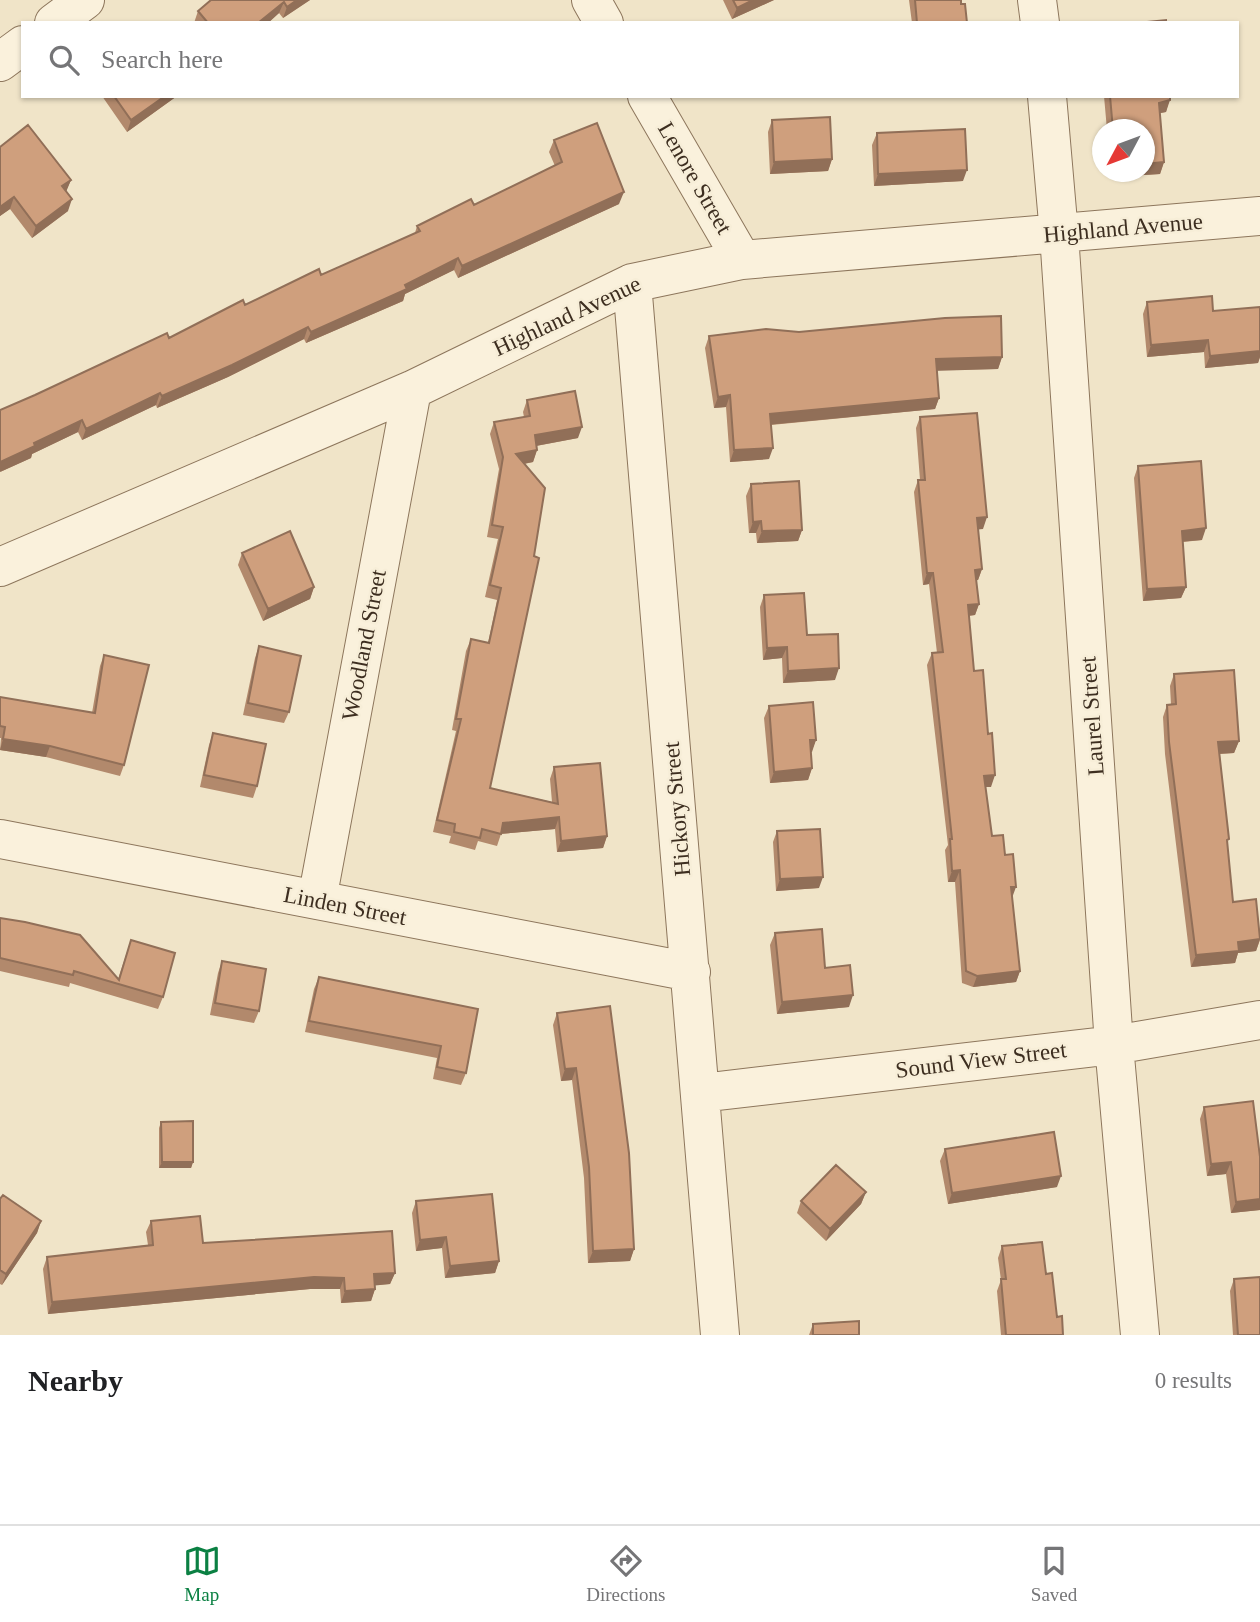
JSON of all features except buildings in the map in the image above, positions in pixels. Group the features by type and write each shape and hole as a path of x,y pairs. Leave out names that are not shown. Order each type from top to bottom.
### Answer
{"street":[{"path":"57,21 85,0"},
{"path":"591,0 603,21"},
{"path":"1037,0 1040,21"},
{"path":"0,62 21,46"},
{"name":"Lenore Street","path":"648,98 742,260"},
{"name":"Laurel Street","path":"1046,98 1059,234 1114,1045 1140,1335"},
{"name":"Highland Avenue","path":"0,567 412,390 632,283 742,260 1260,216"},
{"name":"Hickory Street","path":"632,283 720,1335"},
{"name":"Woodland Street","path":"317,900 412,390"},
{"name":"Linden Street","path":"0,839 691,972"},
{"name":"Sound View Street","path":"701,1093 1114,1045 1260,1020"}]}
